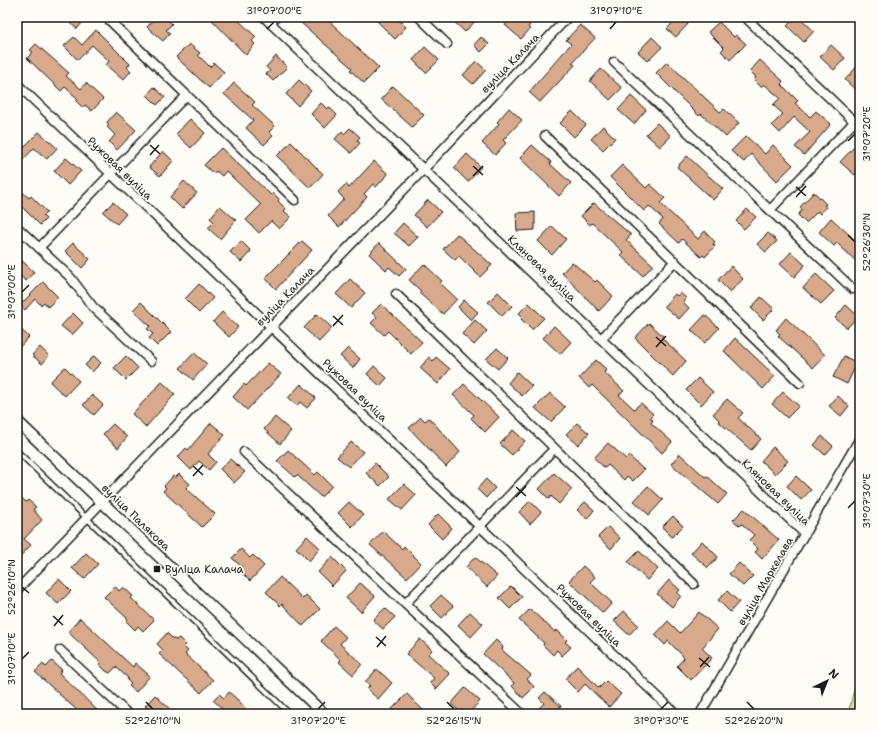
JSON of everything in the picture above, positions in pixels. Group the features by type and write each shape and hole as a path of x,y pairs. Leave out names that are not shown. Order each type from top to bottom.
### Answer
{"street":[{"path":"106,17 295,200"},
{"name":"Кляновая вуліца","path":"264,17 273,20 424,169 805,534"},
{"path":"419,17 446,44"},
{"name":"вуліца Калача","path":"17,590 424,169 568,17"},
{"path":"745,17 857,124 770,210"},
{"path":"614,62 853,289"},
{"name":"Ружовая вуліца","path":"17,84 110,174 272,326 676,714"},
{"path":"39,248 187,96"},
{"path":"545,136 800,383"},
{"path":"17,227 70,278 93,307 151,361"},
{"path":"601,339 674,261"},
{"path":"396,294 694,584"},
{"name":"вуліца Палякова","path":"17,421 324,714"},
{"name":"вуліца Маркелава","path":"700,714 860,438"},
{"path":"405,604 554,449"},
{"path":"244,452 522,714"},
{"path":"60,650 128,714"}],"lane":[{"path":"17,451 290,714"}],"green space":[{"path":"860,665 860,714 848,714"}],"building":[{"path":"64,17 87,17 77,29"},
{"path":"156,17 165,17 172,24 166,30 170,33 163,41 147,27"},
{"path":"209,17 235,17 256,37 252,41 255,44 246,55"},
{"path":"305,17 325,17 379,68 364,83 350,70 352,68 300,22"},
{"path":"373,17 396,17 406,27 395,39"},
{"path":"449,17 479,17 465,32"},
{"path":"512,17 533,17 528,22 530,25 528,27 530,29 521,39 505,25"},
{"path":"678,17 688,24 676,37 667,29"},
{"path":"796,17 799,17 814,31 804,42 787,26"},
{"path":"719,22 734,37 736,35 746,44 730,60 721,51 724,48 708,32"},
{"path":"580,25 595,38 572,63 575,65 540,102 529,92 571,44 566,40"},
{"path":"96,30 130,64 127,67 131,71 123,80 106,65 109,61 92,45 78,60 64,46 74,37 82,45"},
{"path":"481,37 489,44 481,52 474,45"},
{"path":"652,37 662,47 648,61 638,52"},
{"path":"36,44 69,73 66,76 81,89 86,83 103,99 92,111 85,105 83,108 76,101 78,99 65,87 61,91 27,58 33,52 30,50"},
{"path":"189,44 200,53 198,55 210,67 214,63 224,72 209,88 176,57"},
{"path":"831,45 845,58 834,70 820,57"},
{"path":"425,47 439,60 426,73 413,60"},
{"path":"276,56 287,67 273,81 266,74 270,71 266,67"},
{"path":"760,60 783,81 781,84 798,101 795,103 810,117 816,111 831,124 804,155 795,147 810,132 794,117 780,133 772,125 783,114 773,105 780,98 764,84 761,87 754,80 756,77 750,71"},
{"path":"476,61 486,70 473,84 463,75"},
{"path":"667,62 720,112 724,109 739,123 726,137 701,114 699,116 656,73"},
{"path":"860,63 860,94 845,80"},
{"path":"601,69 622,88 610,100 590,81"},
{"path":"299,80 311,91 298,106 286,94"},
{"path":"234,83 255,102 252,105 275,126 269,132 273,136 264,145 246,128 253,120 224,94"},
{"path":"393,86 424,115 412,127 381,99"},
{"path":"154,87 165,97 157,105 147,95"},
{"path":"631,96 646,110 634,124 618,110"},
{"path":"321,103 327,109 329,107 337,115 325,128 311,114"},
{"path":"509,108 522,120 503,140 506,143 495,155 482,143 499,124 497,122"},
{"path":"572,111 586,125 574,137 560,123"},
{"path":"116,112 136,130 117,150 109,142 115,135 107,127 109,125 107,122"},
{"path":"190,119 205,133 191,148 176,134"},
{"path":"657,123 671,136 660,147 646,134"},
{"path":"603,126 615,138 603,150 591,139"},
{"path":"350,128 360,137 357,140 360,143 351,153 335,139 342,131 344,134"},
{"path":"39,132 57,148 47,159 34,148 23,160 17,154"},
{"path":"746,136 765,154 773,145 793,165 777,181 751,154 744,162 731,151"},
{"path":"291,142 323,174 310,188 277,156"},
{"path":"532,145 571,183 559,196 520,158"},
{"path":"855,146 860,151 860,170 855,175 840,162"},
{"path":"221,148 271,195 273,193 279,199 278,201 286,209 284,211 291,217 279,229 271,221 259,233 246,220 261,205 226,171 222,176 216,171 214,174 204,165"},
{"path":"163,151 173,161 160,176 149,167"},
{"path":"467,154 481,167 468,182 454,168"},
{"path":"687,156 723,189 713,200 677,167"},
{"path":"66,158 81,171 68,185 54,171"},
{"path":"374,161 388,174 376,187 373,184 364,194 367,197 339,227 328,216 344,199 338,192 346,184 349,188"},
{"path":"622,165 646,188 650,184 665,198 660,203 698,239 705,231 715,242 713,244 715,246 705,257 703,255 701,257 682,239 679,243 659,224 663,219 649,206 644,211 610,177"},
{"path":"184,181 197,193 182,209 170,197"},
{"path":"17,187 29,198 31,196 47,212 43,216 46,219 40,225 17,202"},
{"path":"814,192 826,204 824,205 826,207 820,214 818,211 806,223 798,215 802,210 800,207"},
{"path":"428,200 441,212 427,227 414,215"},
{"path":"113,202 126,214 117,224 103,212"},
{"path":"594,203 631,235 626,240 653,265 643,276 620,255 623,252 592,223 590,225 581,216"},
{"path":"220,206 236,220 220,239 208,228 214,222 210,218"},
{"path":"747,209 756,217 744,229 736,221"},
{"path":"535,212 535,230 517,231 516,213"},
{"path":"831,218 855,240 860,235 860,265 837,243 834,246 819,232"},
{"path":"403,223 418,237 409,246 394,233"},
{"path":"552,226 566,239 552,255 538,241"},
{"path":"768,233 777,241 766,252 757,244"},
{"path":"457,234 492,265 480,277 459,256 455,260 443,249"},
{"path":"241,241 251,251 241,262 230,252"},
{"path":"302,241 312,250 276,289 265,278"},
{"path":"73,243 90,259 82,268 65,251"},
{"path":"379,243 406,269 399,276 389,267 386,270 369,254"},
{"path":"791,252 805,265 794,277 780,264"},
{"path":"17,256 34,272 26,281 17,273"},
{"path":"572,262 595,282 597,280 613,296 599,311 562,273"},
{"path":"424,264 442,281 440,283 457,299 443,314 419,293 421,291 409,280"},
{"path":"731,266 743,279 730,292 718,280"},
{"path":"816,274 834,291 821,304 803,288"},
{"path":"350,279 365,293 351,308 336,294"},
{"path":"43,282 58,297 48,307 44,302 41,305 35,299 25,310 20,305"},
{"path":"199,284 213,298 199,313 185,299"},
{"path":"498,292 512,306 502,316 488,302"},
{"path":"680,293 686,298 683,302 689,308 679,319 664,306 675,294 677,296"},
{"path":"761,297 774,309 763,320 751,308"},
{"path":"464,300 478,312 471,320 458,307"},
{"path":"141,302 171,332 157,346 149,338 153,334 147,329 150,326 133,310"},
{"path":"529,303 544,318 532,330 521,319 523,317 519,313"},
{"path":"381,304 422,342 411,354 388,331 384,335 371,323 377,317 372,313"},
{"path":"846,305 858,316 847,328 835,318"},
{"path":"222,312 238,327 229,337 213,322"},
{"path":"73,313 83,323 72,335 61,326"},
{"path":"317,314 332,328 319,342 304,328"},
{"path":"705,315 719,328 705,343 691,330"},
{"path":"786,318 825,355 813,368 778,336 780,334 776,330"},
{"path":"475,320 487,331 474,345 462,334"},
{"path":"649,323 686,361 673,376 635,338"},
{"path":"17,326 29,337 17,350"},
{"path":"554,326 571,342 560,354 543,338"},
{"path":"735,338 775,376 763,389 724,351"},
{"path":"40,347 49,356 42,364 32,355"},
{"path":"348,348 360,359 353,368 340,356"},
{"path":"497,348 508,358 498,369 486,359"},
{"path":"194,353 207,364 193,380 180,368"},
{"path":"94,356 101,363 92,372 85,365"},
{"path":"126,356 138,368 126,380 114,368"},
{"path":"844,356 857,363 847,384 833,377"},
{"path":"429,357 433,361 436,357 450,369 438,384 420,368"},
{"path":"596,360 607,370 604,372 624,391 619,395 634,409 641,403 653,414 650,417 653,420 651,423 672,442 662,453 592,385 589,388 579,378"},
{"path":"268,363 281,374 247,410 233,397 244,384 246,386"},
{"path":"374,366 387,378 380,386 367,374"},
{"path":"65,367 79,381 65,396 50,382"},
{"path":"517,372 532,386 522,396 508,383"},
{"path":"698,378 713,392 701,405 686,390"},
{"path":"162,382 175,394 146,427 132,414"},
{"path":"301,384 316,398 307,408 300,402 297,406 288,398"},
{"path":"464,384 499,417 485,432 471,418 474,415 453,395"},
{"path":"783,392 799,406 787,418 772,404"},
{"path":"550,393 565,407 551,422 535,408"},
{"path":"92,395 103,405 94,415 83,405"},
{"path":"838,396 849,406 841,416 829,406"},
{"path":"727,399 743,413 738,418 761,439 751,450 718,421 719,420 713,414"},
{"path":"275,417 291,431 280,444 264,429"},
{"path":"421,417 425,421 429,418 460,452 446,467 409,428"},
{"path":"211,423 225,435 208,454 216,462 209,470 199,461 191,470 178,457 186,448 188,450"},
{"path":"577,423 589,433 578,445 566,434"},
{"path":"113,424 127,437 118,448 103,434"},
{"path":"513,430 525,441 512,455 500,444"},
{"path":"822,436 833,446 825,455 814,445"},
{"path":"351,442 363,452 349,467 337,457"},
{"path":"608,443 626,459 629,456 644,470 633,481 627,476 624,480 608,465 605,468 594,458"},
{"path":"773,447 788,461 775,474 761,461"},
{"path":"288,450 315,475 318,472 332,486 321,497 297,475 295,477 277,461"},
{"path":"680,454 705,477 707,476 727,494 718,504 671,464"},
{"path":"230,459 245,472 234,483 220,469"},
{"path":"375,463 389,477 380,486 366,473"},
{"path":"554,473 572,489 559,504 551,496 549,499 539,489"},
{"path":"179,474 190,484 186,488 215,514 202,527 163,491 166,488 164,486 173,476 175,478"},
{"path":"796,476 811,490 801,500 787,486"},
{"path":"486,479 495,488 486,498 477,489"},
{"path":"404,484 416,495 402,510 389,499"},
{"path":"648,486 663,500 649,515 634,501"},
{"path":"17,494 26,502 28,500 36,507 33,509 42,520 24,539 31,545 17,560"},
{"path":"530,501 541,512 530,524 519,512"},
{"path":"349,502 363,515 352,527 338,513"},
{"path":"585,502 594,510 587,519 577,510"},
{"path":"744,509 779,540 762,559 755,552 758,549 749,540 754,535 742,524 740,526 733,520"},
{"path":"438,514 452,528 442,539 428,525"},
{"path":"673,516 683,526 672,537 662,527"},
{"path":"608,527 620,538 611,549 598,537"},
{"path":"383,531 402,549 404,546 421,563 407,578 370,545"},
{"path":"307,536 320,548 309,561 296,548"},
{"path":"702,541 718,557 708,568 691,553"},
{"path":"241,549 250,558 253,555 264,566 250,581 239,570 242,567 232,558"},
{"path":"639,551 658,569 647,580 628,562"},
{"path":"86,553 98,564 84,579 72,568"},
{"path":"332,557 346,571 332,586 318,572"},
{"path":"475,557 497,576 487,587 466,567"},
{"path":"739,563 753,576 743,586 729,574"},
{"path":"583,566 595,577 590,582 612,603 603,613 569,581"},
{"path":"280,577 303,599 306,595 320,609 303,626 282,604 280,606 266,592"},
{"path":"59,579 71,591 58,604 46,593"},
{"path":"669,580 680,590 677,593 681,596 672,607 657,594"},
{"path":"360,583 375,596 361,612 346,598"},
{"path":"115,586 119,591 123,587 133,596 131,598 154,620 143,631 138,626 135,630 126,621 128,619 104,597"},
{"path":"511,586 522,597 510,609 499,598"},
{"path":"727,591 739,602 730,612 718,600"},
{"path":"441,595 453,606 442,618 430,606"},
{"path":"385,608 395,617 383,629 373,620"},
{"path":"530,609 555,632 557,630 567,640 565,642 571,647 562,656 557,650 553,655 543,645 544,643 519,620"},
{"path":"624,611 638,625 629,635 614,621"},
{"path":"470,612 483,624 471,637 458,625"},
{"path":"699,612 718,629 702,648 712,658 691,680 677,666 684,658 682,655 668,641 665,645 655,635 668,621 680,633"},
{"path":"80,618 133,667 135,663 150,676 136,692 129,686 131,684 127,680 128,678 116,667 110,673 106,671 99,664 100,662 68,632"},
{"path":"334,626 346,637 340,644 362,664 353,675 339,662 341,660 321,641"},
{"path":"167,633 173,639 176,640 179,638 186,645 184,647 188,651 185,654 213,680 201,693 159,654 163,650 157,644"},
{"path":"420,639 432,650 428,654 450,674 436,689 430,683 434,678 406,654"},
{"path":"496,640 503,647 502,650 531,675 527,679 534,687 523,698 512,686 514,683 483,654"},
{"path":"52,661 62,670 59,673 101,714 81,714 35,672 43,664 46,667"},
{"path":"577,666 599,688 606,681 621,694 609,707 585,684 578,692 565,679"},
{"path":"377,669 392,683 378,699 367,689 370,686 365,682"},
{"path":"465,688 480,701 468,714 463,714 451,704"},
{"path":"229,692 250,714 228,714 213,700 219,694 224,698"},
{"path":"545,692 561,706 553,714 543,714 538,709 544,703 539,698"},
{"path":"407,694 423,710 419,714 395,714 391,710"},
{"path":"155,695 175,714 153,714 145,706"}],"place":[{"name":"Вуліца Калача","path":"157,569"}]}
